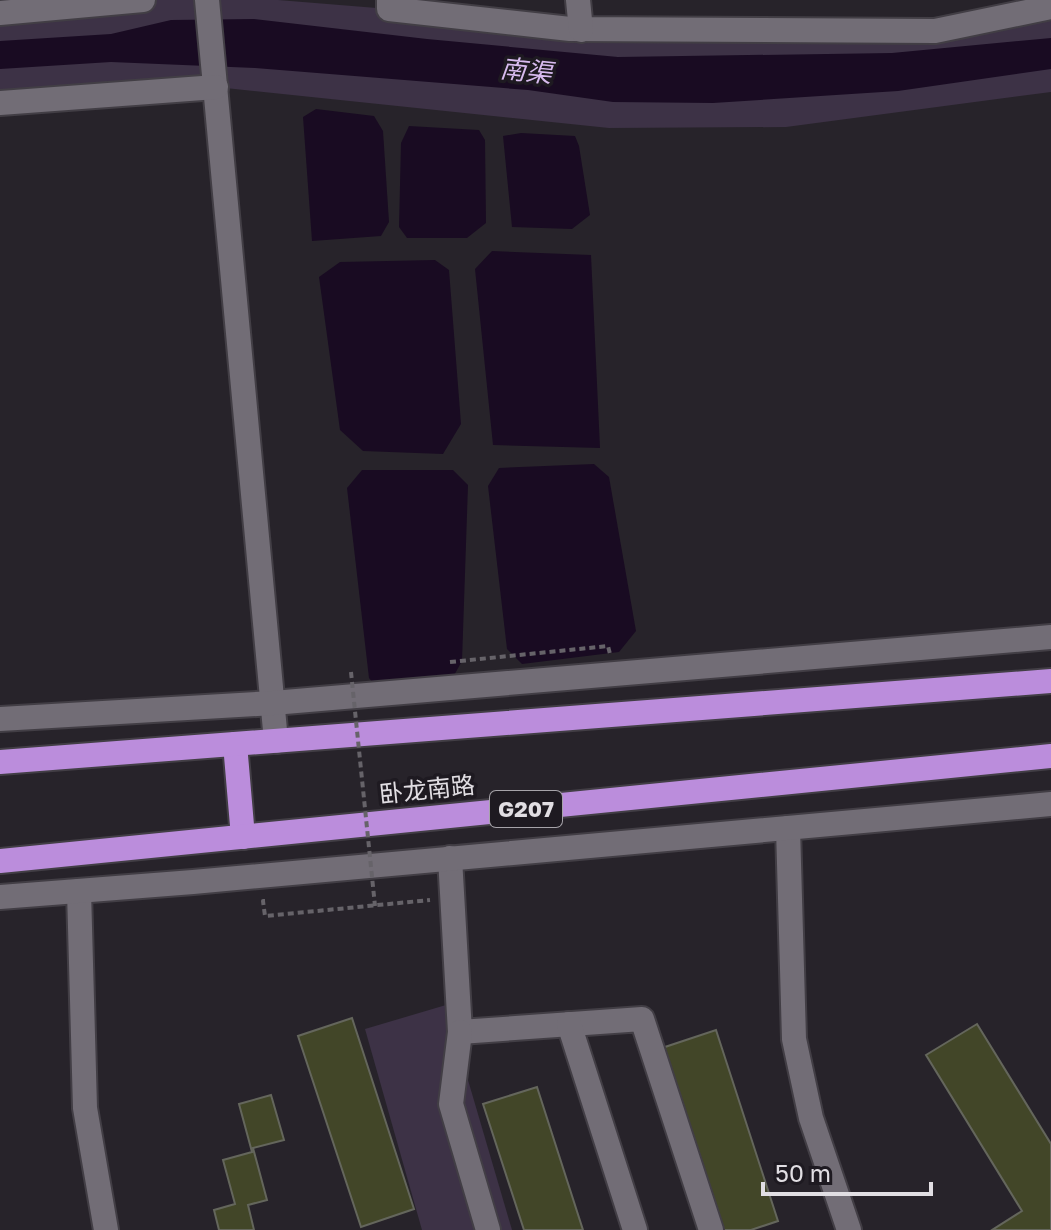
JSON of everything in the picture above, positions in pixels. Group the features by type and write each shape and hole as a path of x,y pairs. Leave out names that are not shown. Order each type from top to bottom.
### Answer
{"highway":[{"path":"0,762 1051,681"},
{"path":"235,744 243,837"},
{"name":"卧龙南路","path":"0,861 1051,756"}],"street":[{"path":"0,13 143,0"},
{"path":"207,0 276,741"},
{"path":"389,0 389,9 581,30 935,31 1051,7"},
{"path":"578,0 581,30"},
{"path":"0,103 216,87"},
{"path":"0,719 273,703 1051,637"},
{"path":"0,897 1051,804"},
{"path":"788,828 794,1039 811,1118 849,1230"},
{"path":"450,858 460,1032 451,1104 488,1230"},
{"path":"79,891 85,1108 106,1230"},
{"path":"460,1032 642,1019 711,1230"},
{"path":"569,1024 635,1230"}],"path":[{"path":"447,663 574,651"},
{"path":"351,672 375,906"},
{"path":"277,900 263,901 265,916 433,899"}],"shaded area":[{"path":"142,0 278,0 570,29 935,31 1051,7 1051,92 786,127 609,128 216,87 0,103 0,13"},
{"path":"446,1005 512,1230 422,1230 365,1029"}],"water":[{"name":"南渠","path":"254,19 618,57 892,53 1051,38 1051,69 898,91 713,103 613,102 528,90 255,68 111,62 0,69 0,41 111,34 171,20"},
{"path":"316,109 374,116 383,131 389,222 381,236 312,241 303,117"},
{"path":"409,126 479,130 485,140 486,223 467,238 407,238 399,227 401,143"},
{"path":"521,133 575,136 590,215 572,229 512,227 503,136"},
{"path":"492,251 591,255 600,448 493,445 475,269"},
{"path":"435,260 449,270 461,424 443,454 363,451 340,430 319,277 340,262"},
{"path":"594,464 609,477 636,631 619,652 522,664 507,649 488,486 499,468"},
{"path":"362,470 453,470 468,485 462,661 452,679 377,688 369,678 347,488"}],"building":[{"path":"352,1018 414,1209 361,1227 298,1036"},
{"path":"977,1024 1051,1144 1051,1230 992,1230 1022,1211 926,1055"},
{"path":"716,1030 778,1221 751,1230 721,1230 662,1048"},
{"path":"537,1087 583,1230 524,1230 483,1104"},
{"path":"271,1095 284,1140 253,1148 267,1200 248,1205 254,1230 219,1230 214,1210 235,1204 223,1160 252,1152 239,1104"}]}
